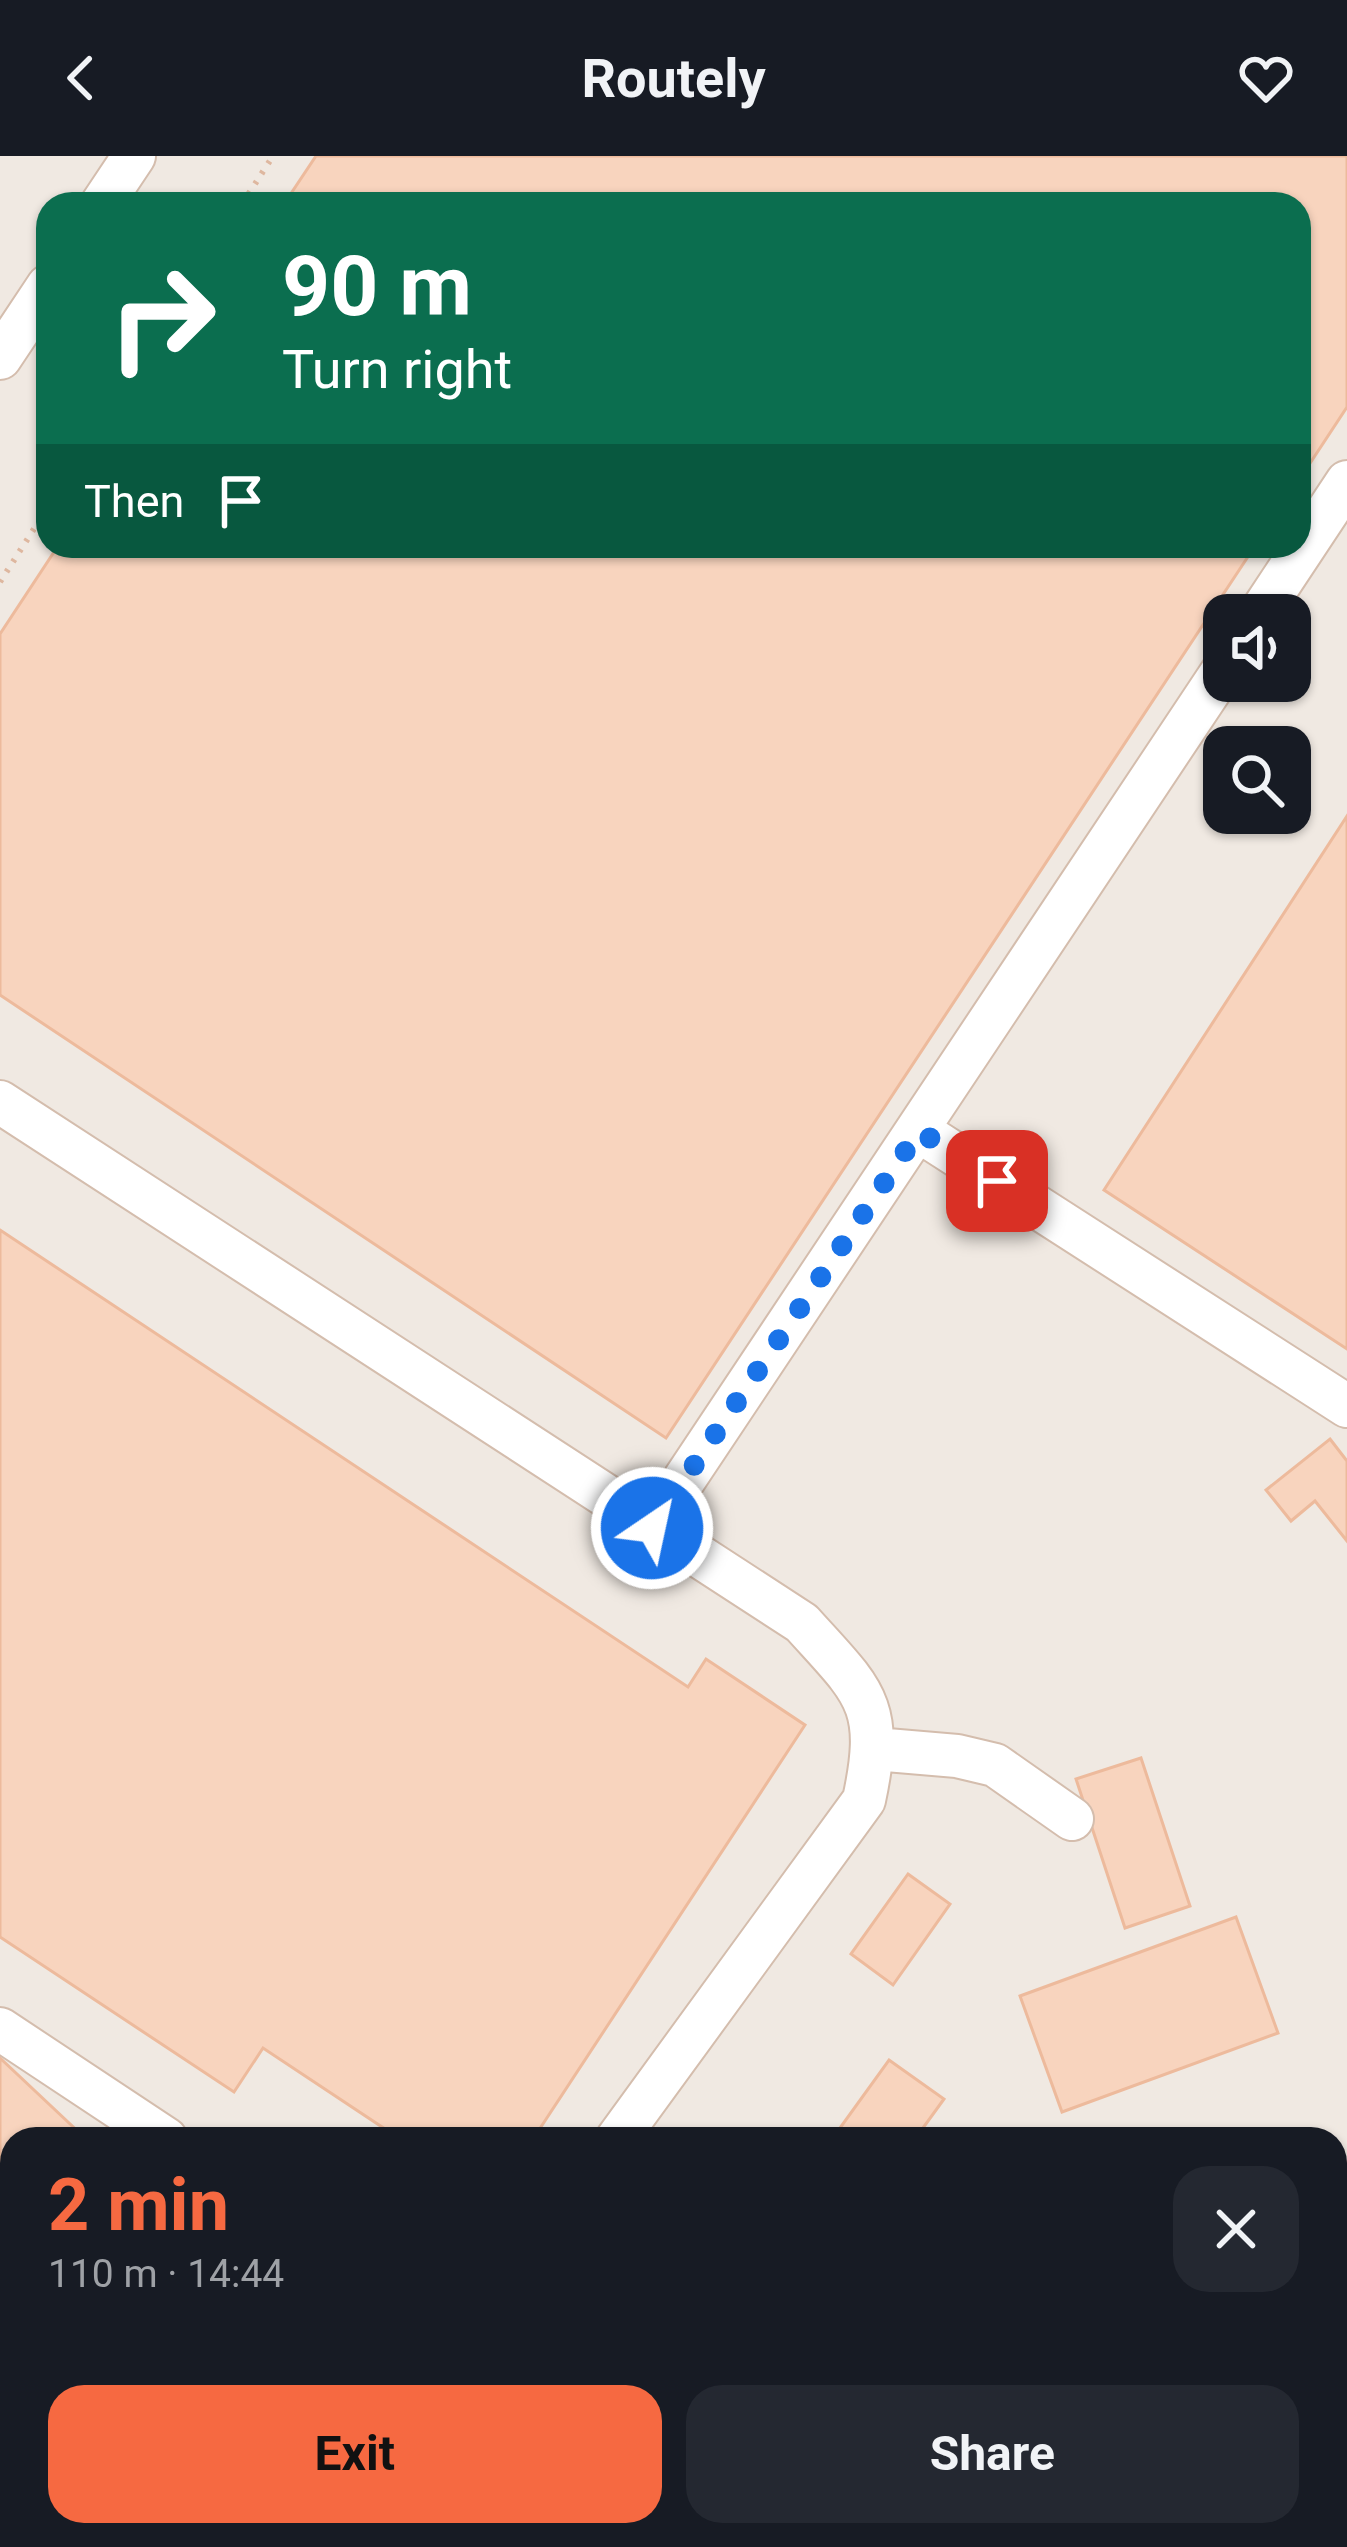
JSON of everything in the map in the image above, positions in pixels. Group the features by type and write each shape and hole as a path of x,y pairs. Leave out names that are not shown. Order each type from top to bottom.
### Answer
{"lane":[{"path":"110,192 134,156"},
{"path":"0,358 36,304"},
{"path":"1311,536 1347,482"},
{"path":"1273,594 1297,558"},
{"path":"652,1528 1203,700"},
{"path":"0,1102 802,1623 864,1692 875,1749 864,1799 626,2127"},
{"path":"919,1131 1347,1406"},
{"path":"875,1749 957,1756 995,1766 1072,1819"},
{"path":"0,2029 148,2127"}],"path":[{"path":"250,192 273,156"},
{"path":"0,582 36,526"}],"shaded area":[{"path":"0,156 1347,156 1347,2127 0,2127"}],"building":[{"path":"316,156 1347,156 1347,407 1311,462 1311,192 292,192"},
{"path":"50,558 1247,558 1223,594 1203,594 1203,625 666,1438 0,995 0,634"},
{"path":"1347,816 1347,1349 1104,1190"},
{"path":"0,1230 688,1687 706,1659 805,1725 541,2127 382,2127 263,2048 234,2092 0,1937"},
{"path":"1330,1439 1347,1461 1347,1541 1315,1501 1291,1521 1266,1490"},
{"path":"1141,1758 1190,1906 1125,1928 1076,1779"},
{"path":"908,1874 950,1904 893,1985 851,1954"},
{"path":"1236,1917 1278,2033 1062,2112 1020,1996"},
{"path":"0,2058 73,2127 0,2127"},
{"path":"889,2060 944,2099 924,2127 841,2127"}],"route":[{"path":"652,1528 919,1131 997,1181"}]}
